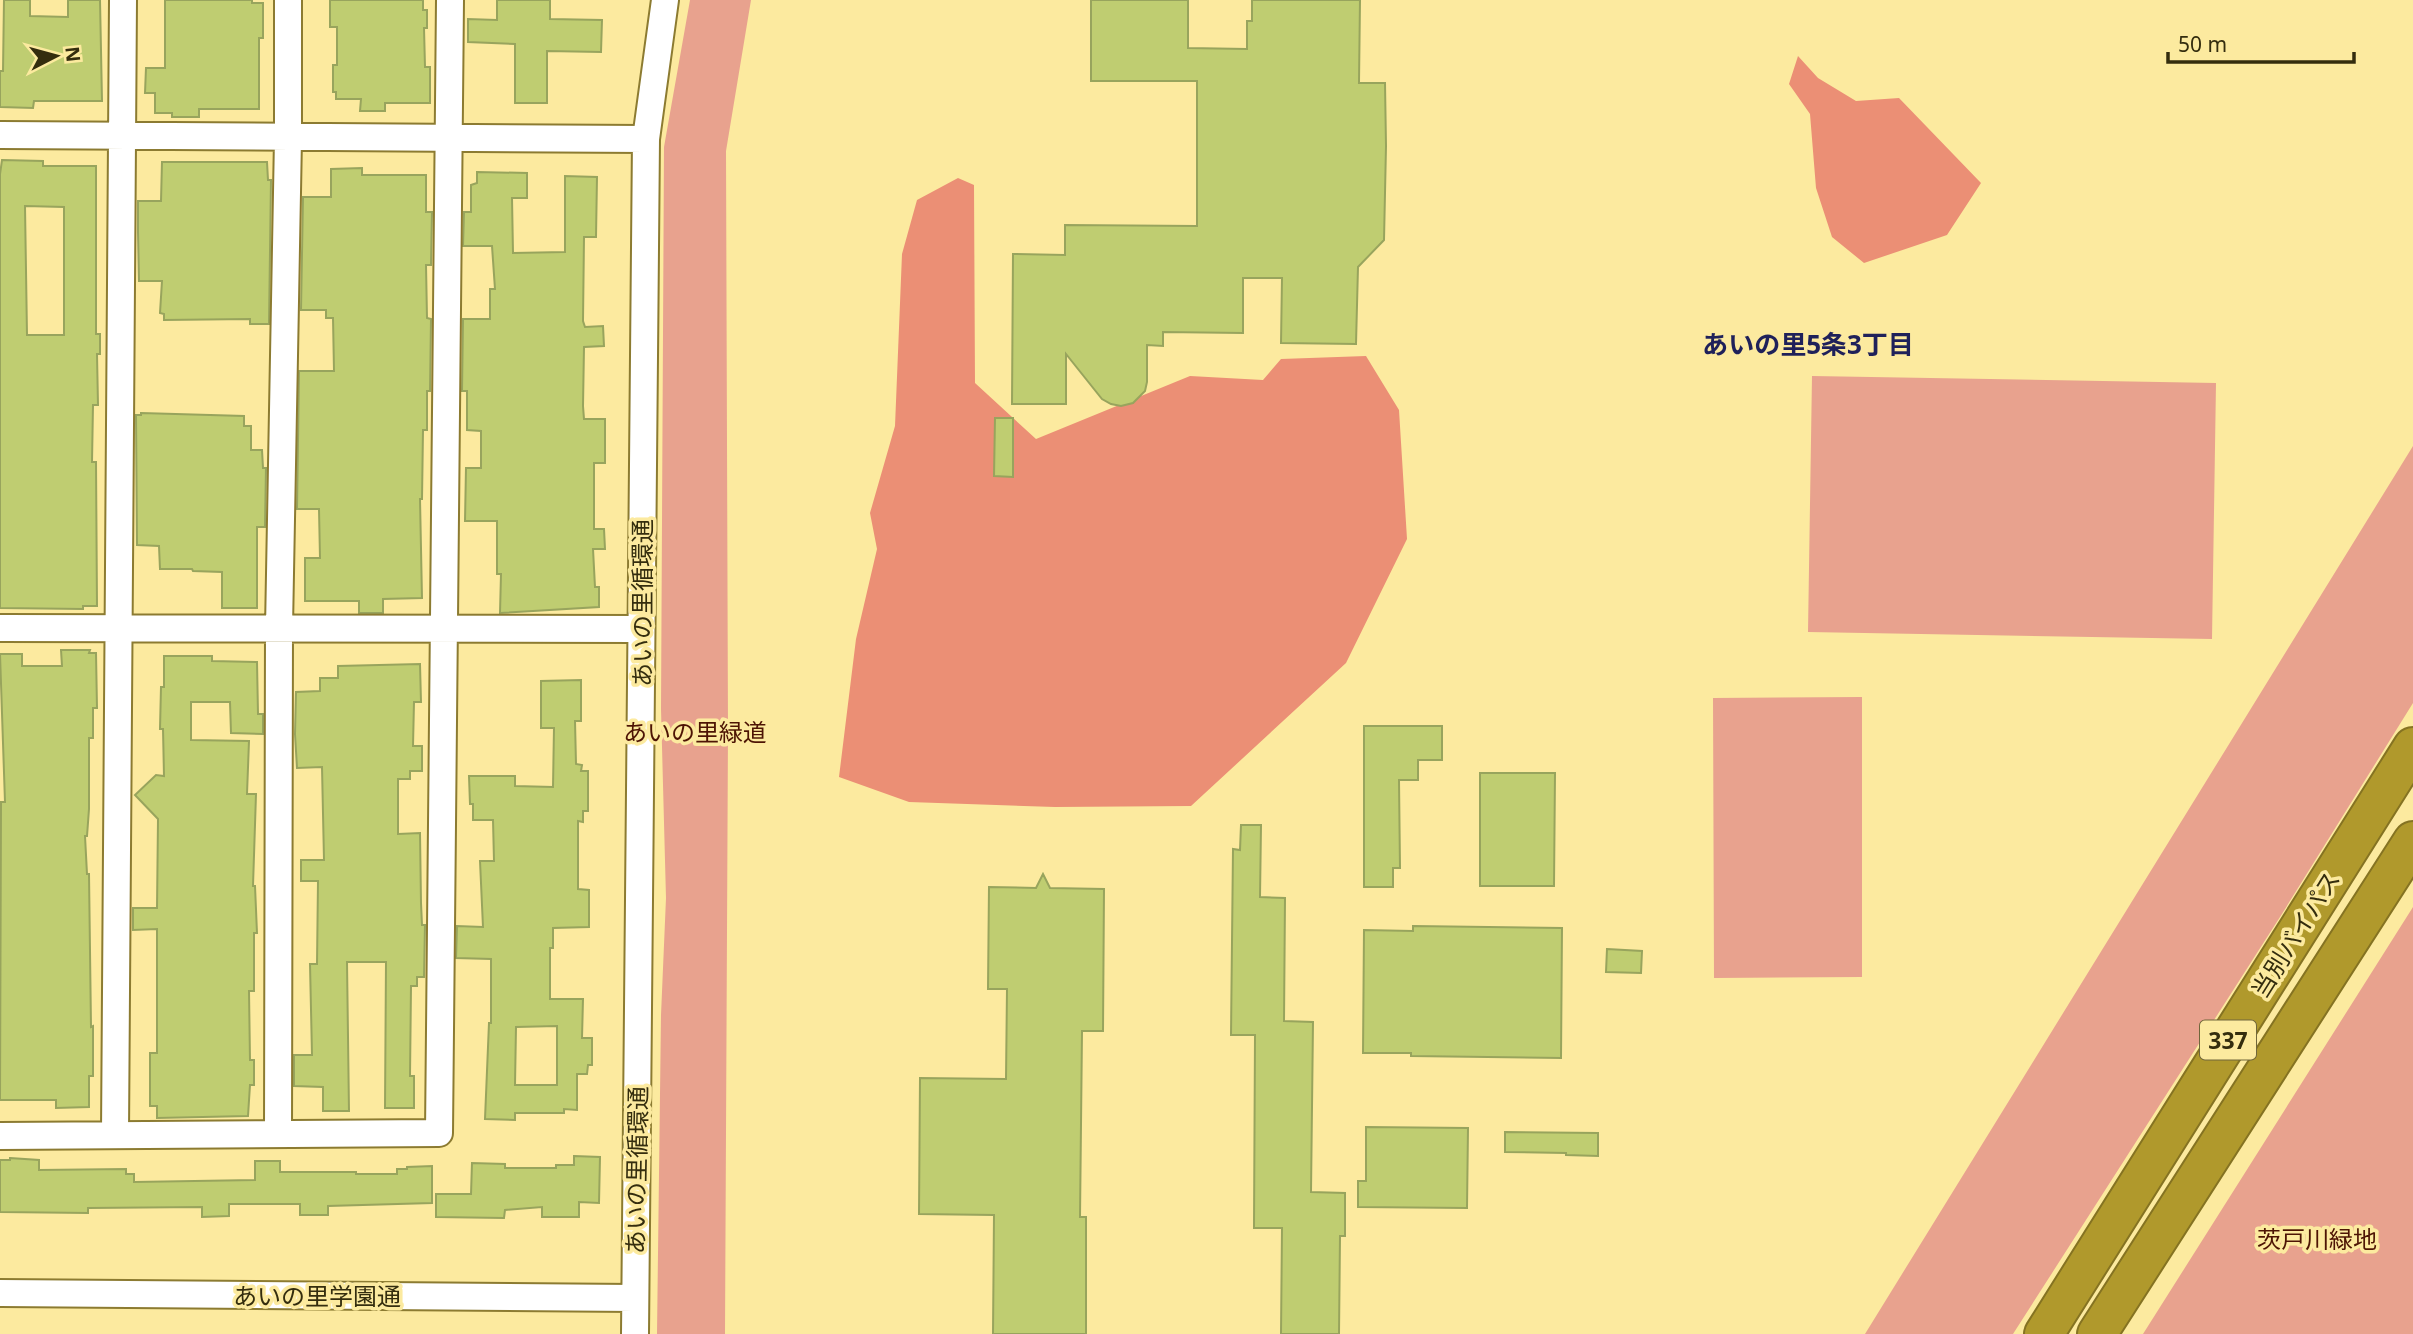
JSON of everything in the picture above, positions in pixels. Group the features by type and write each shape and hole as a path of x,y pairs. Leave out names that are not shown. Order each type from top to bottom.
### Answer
{"highway":[{"name":"当別バイパス","path":"2044,1334 2413,747"},
{"name":"当別バイパス","path":"2096,1334 2413,841"}],"street":[{"path":"115,1134 123,0"},
{"path":"278,1134 279,628 288,0"},
{"path":"0,1136 439,1133 450,0"},
{"name":"あいの里循環通","path":"635,1334 646,139 665,0"},
{"path":"0,135 646,139"},
{"path":"0,628 641,629"},
{"name":"あいの里学園通","path":"0,1293 635,1298"}],"green space":[{"name":"あいの里緑道","path":"690,0 751,0 726,151 728,731 725,1334 657,1334 661,1015 666,898 661,709 664,147"},
{"path":"1812,376 2216,383 2212,639 1808,632"},
{"path":"2413,446 2413,703 2280,917 2013,1334 1865,1334"},
{"path":"1862,697 1862,977 1714,978 1713,698"},
{"name":"茨戸川緑地","path":"2413,907 2413,1334 2143,1334"}],"shaded area":[{"path":"1798,56 1818,78 1856,101 1899,98 1981,183 1947,235 1864,263 1832,237 1816,188 1810,114 1789,84"},
{"path":"958,178 974,185 975,383 1036,439 1190,376 1263,380 1281,359 1366,356 1399,410 1407,539 1346,663 1191,806 1055,807 909,802 839,777 856,639 877,549 870,513 895,426 902,254 917,200"}],"building":[{"path":"4,0 30,0 30,16 68,17 68,0 100,0 102,101 34,101 33,108 0,107"},
{"path":"165,0 252,0 252,3 263,3 263,38 259,38 259,109 199,109 199,117 172,117 172,113 155,113 155,93 145,93 146,68 165,68"},
{"path":"330,0 423,0 423,10 427,10 427,28 424,28 425,67 430,67 430,103 385,103 385,111 360,111 361,99 336,99 336,92 333,92 333,65 337,65 337,27 330,27"},
{"path":"497,0 550,0 550,19 602,20 601,52 547,51 547,103 515,103 515,44 468,42 468,19 497,20"},
{"path":"1091,0 1188,0 1188,48 1247,49 1247,21 1252,21 1252,0 1360,0 1359,83 1385,83 1386,146 1384,240 1358,267 1356,344 1281,343 1282,278 1243,278 1243,333 1163,332 1163,346 1147,345 1145,391 1133,403 1121,406 1102,399 1066,354 1066,404 1012,404 1013,254 1065,255 1065,225 1197,226 1197,81 1091,81"},
{"path":"2,160 43,161 43,166 96,166 96,334 100,334 100,354 97,354 98,405 93,405 92,462 96,462 97,606 83,606 83,609 0,608","holes":["25,206 64,207 64,335 27,335"]},
{"path":"162,162 267,162 268,180 271,180 269,324 250,324 250,319 164,320 164,314 160,313 162,281 139,281 138,232 138,201 161,201"},
{"path":"362,168 362,175 426,175 426,212 432,212 431,265 426,265 427,318 431,319 430,391 427,391 427,430 423,430 420,499 422,598 383,599 383,613 359,613 359,601 305,601 305,558 320,558 319,509 297,509 299,371 334,371 333,318 326,318 326,310 301,310 303,197 331,197 331,169"},
{"path":"477,172 527,173 527,198 512,198 513,253 565,252 565,176 597,177 596,237 584,237 583,321 585,327 603,326 604,346 584,347 583,406 584,419 605,419 605,463 594,463 594,529 604,529 605,549 593,549 599,607 500,613 501,574 497,574 497,521 465,521 466,468 481,468 481,431 467,430 467,391 462,391 463,319 490,319 490,289 495,289 492,246 463,246 464,212 471,212 471,185 477,183"},
{"path":"136,415 244,416 244,426 251,426 251,450 262,450 263,468 266,468 265,527 257,527 257,608 222,608 222,572 160,569 159,546 137,545"},
{"path":"995,418 1013,418 1013,477 994,476"},
{"path":"61,650 90,650 89,653 96,653 97,708 93,708 93,738 89,738 89,809 85,836 89,874 93,1076 89,1076 89,1107 56,1108 56,1100 0,1100 1,802 5,802 0,654 22,654 22,666 62,666"},
{"path":"164,656 212,656 212,661 257,662 258,714 263,714 263,734 231,733 230,702 191,702 191,740 249,741 247,794 256,794 253,886 257,933 254,933 254,991 249,991 250,1060 254,1060 254,1085 250,1085 248,1116 157,1118 157,1106 150,1106 150,1053 157,1053 157,929 133,930 133,908 157,908 158,819 135,795 156,775 164,776 163,729 160,729"},
{"path":"420,664 421,702 414,702 413,746 422,746 422,771 410,771 410,779 398,779 398,834 420,833 422,925 425,925 424,977 417,977 417,986 411,986 410,1076 414,1076 414,1108 385,1108 386,962 347,962 349,1111 323,1111 323,1087 294,1086 294,1055 312,1055 310,964 317,964 318,881 301,881 301,860 324,860 322,767 297,768 296,692 320,691 320,678 338,678 338,666"},
{"path":"581,680 581,721 575,721 576,764 582,765 581,771 588,771 588,811 583,811 583,822 578,821 578,889 589,890 589,927 553,928 553,948 550,948 550,999 583,999 582,1038 592,1038 592,1065 588,1065 587,1074 577,1074 577,1110 564,1109 564,1113 515,1113 515,1120 485,1119 491,1023 491,959 456,958 457,926 483,927 480,861 494,861 493,820 473,820 469,776 515,776 515,786 553,787 554,728 541,728 541,681","holes":["557,1026 557,1085 515,1085 516,1027"]},
{"path":"1364,726 1442,726 1442,760 1418,760 1418,780 1399,780 1400,868 1393,868 1393,887 1364,887"},
{"path":"1480,773 1555,773 1554,886 1480,886"},
{"path":"1241,825 1261,825 1260,897 1285,898 1284,1021 1313,1022 1311,1192 1345,1193 1345,1236 1340,1236 1339,1334 1281,1334 1282,1228 1254,1228 1255,1035 1231,1035 1233,849 1240,850"},
{"path":"1043,874 1050,888 1104,889 1103,1031 1082,1031 1080,1217 1086,1217 1086,1334 993,1334 994,1215 919,1214 920,1078 1006,1079 1007,989 988,989 989,887 1036,888"},
{"path":"1413,926 1562,928 1561,1058 1363,1053 1364,930 1413,931"},
{"path":"1607,949 1642,951 1641,973 1606,972"},
{"path":"1366,1127 1468,1128 1467,1208 1358,1207 1358,1181 1366,1181"},
{"path":"1505,1132 1598,1133 1598,1156 1505,1152"},
{"path":"574,1156 600,1157 599,1203 579,1202 579,1217 542,1217 542,1207 505,1210 504,1218 436,1217 436,1194 471,1194 472,1163 505,1164 505,1168 556,1168 556,1165 574,1165"},
{"path":"0,1160 39,1160 39,1170 126,1169 126,1174 134,1174 134,1182 255,1180 255,1161 280,1161 280,1172 397,1174 397,1169 432,1166 432,1203 328,1206 328,1215 300,1215 300,1204 229,1204 229,1216 202,1217 202,1207 88,1208 88,1213 0,1212"}],"district":[{"name":"あいの里5条3丁目","path":"1808,344"}]}
